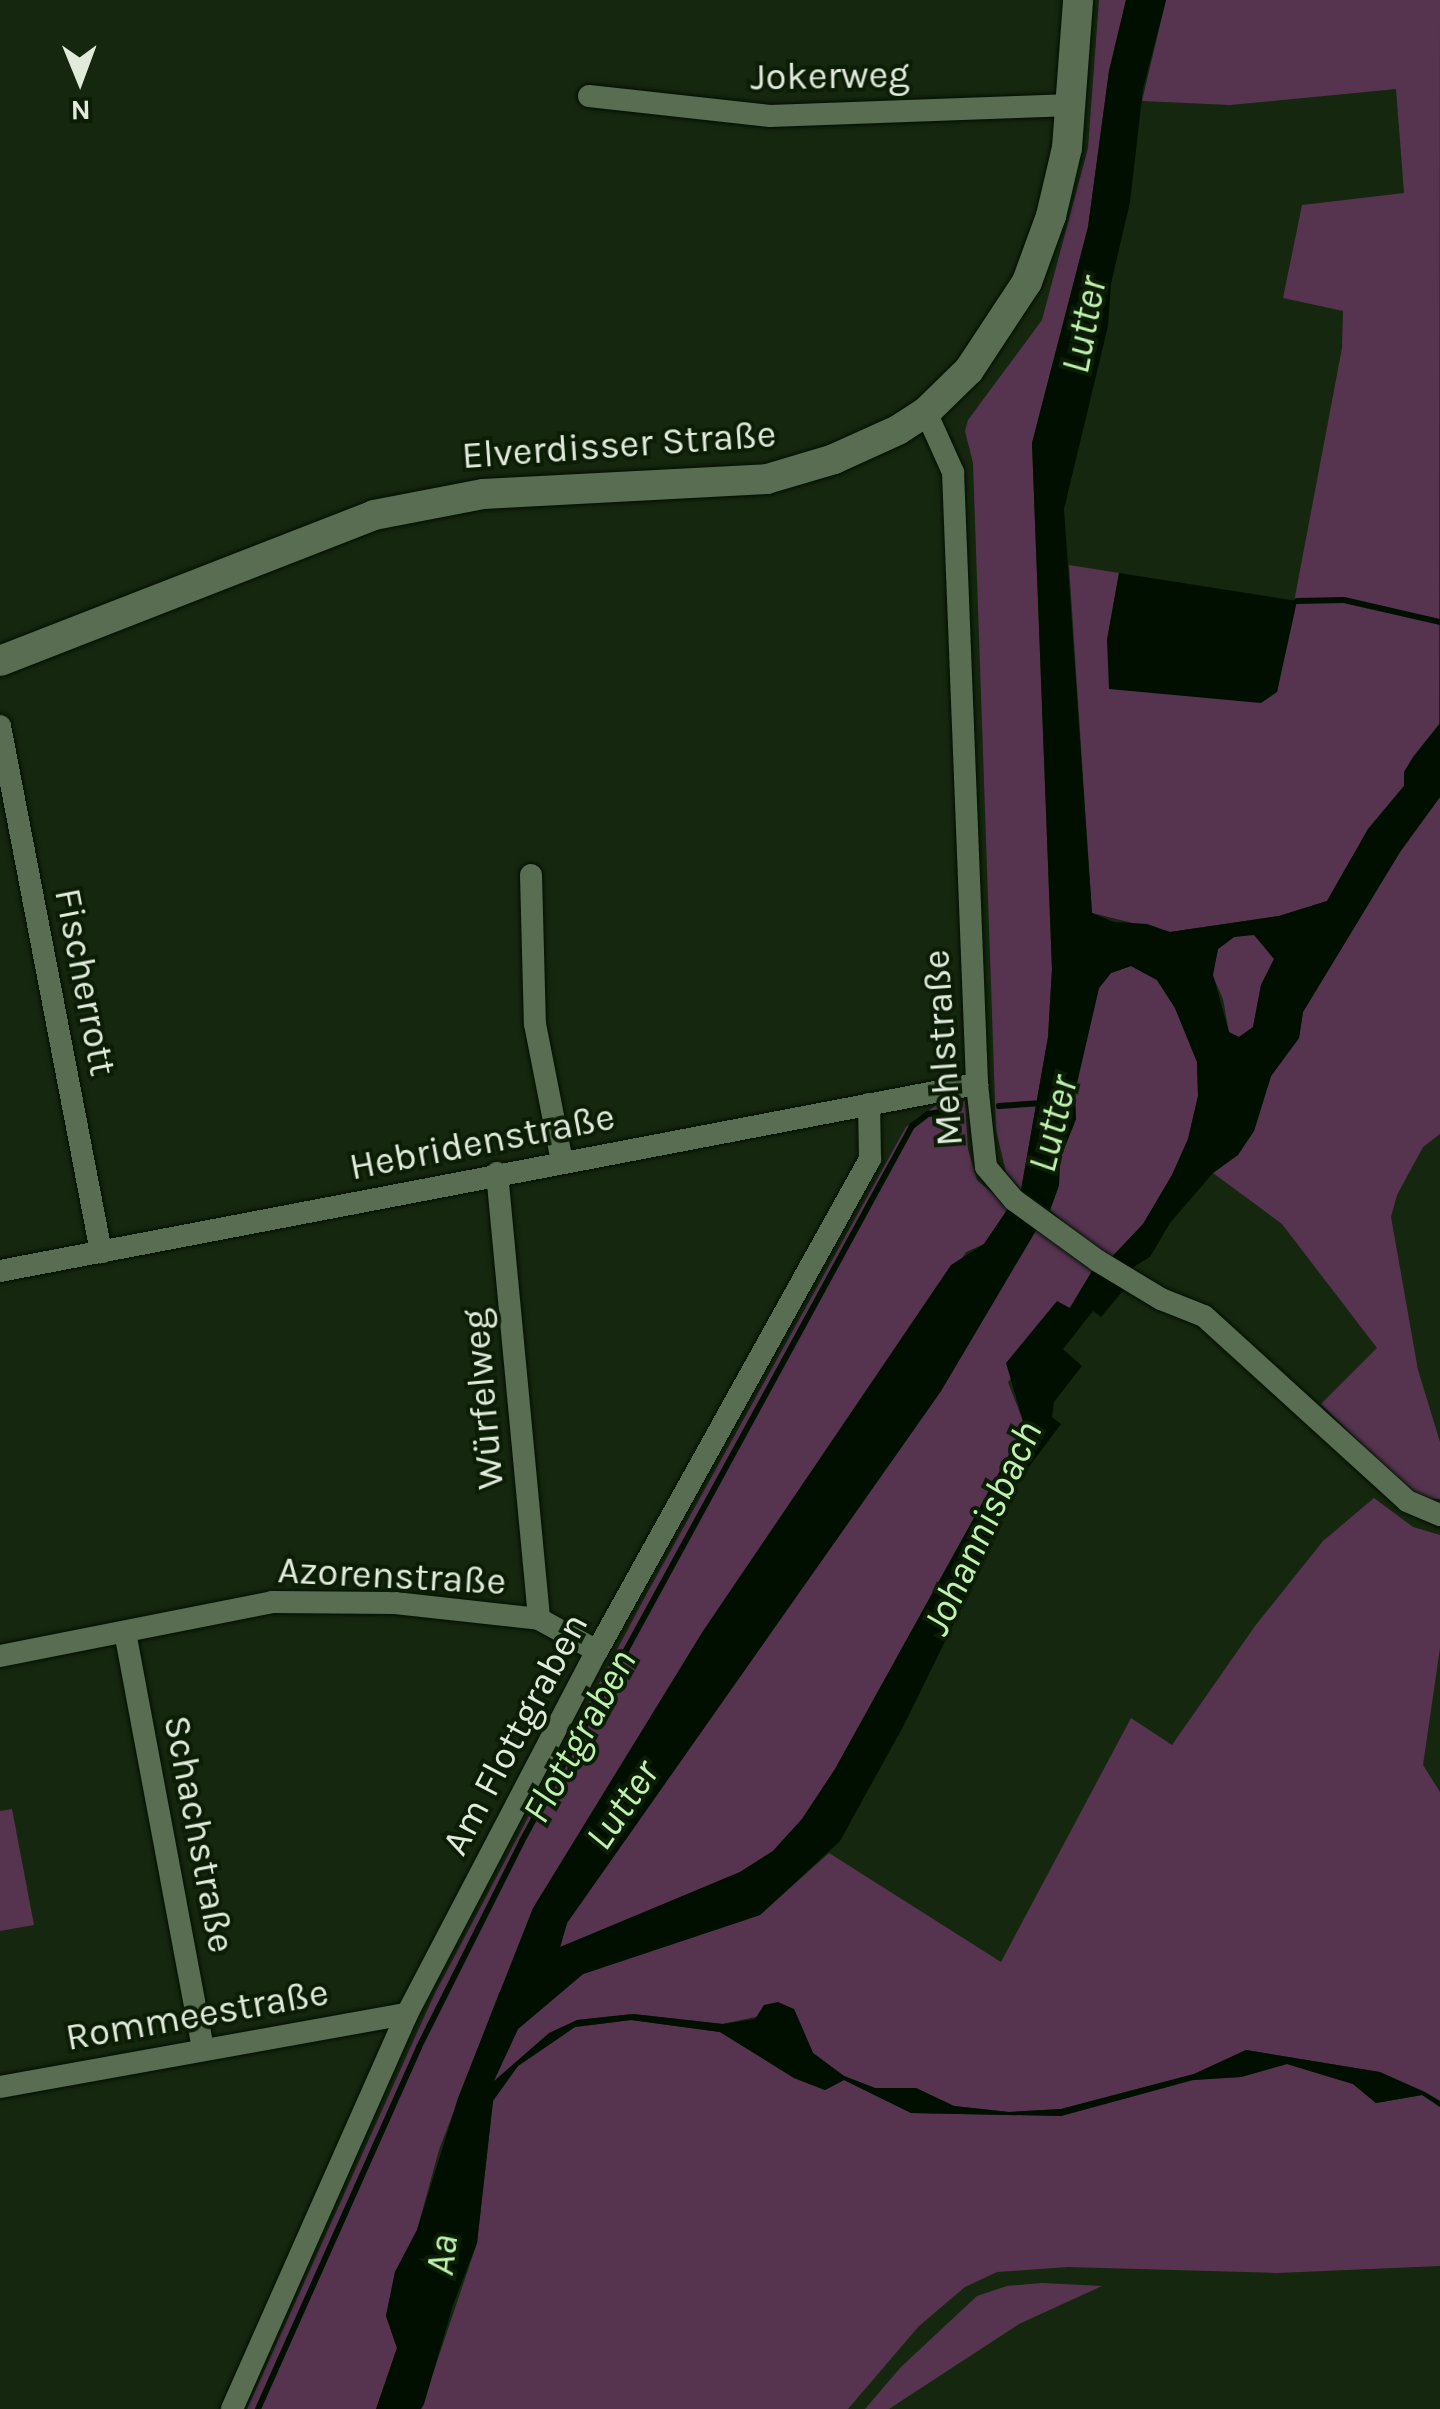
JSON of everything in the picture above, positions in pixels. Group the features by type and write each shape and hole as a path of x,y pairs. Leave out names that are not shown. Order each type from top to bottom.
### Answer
{"street":[{"name":"Elverdisser Straße","path":"0,661 374,515 482,494 767,479 867,447 926,412 989,346 1028,282 1055,202 1072,104 1078,0"},
{"name":"Jokerweg","path":"590,96 770,116 1072,104"},
{"name":"Mehlstraße","path":"926,412 953,472 977,1084 986,1166 1014,1200 1098,1261 1142,1289 1204,1316 1406,1502 1440,1515"},
{"name":"Fischerrott","path":"0,726 101,1252"},
{"path":"531,875 535,1024 562,1162"},
{"name":"Hebridenstraße","path":"0,1271 977,1084"},
{"name":"Am Flottgraben","path":"232,2409 407,2014 598,1651 870,1159 869,1104"},
{"name":"Würfelweg","path":"498,1173 538,1619"},
{"name":"Azorenstraße","path":"0,1656 272,1602 395,1603 538,1619 598,1651"},
{"name":"Schachstraße","path":"126,1632 203,2048"},
{"name":"Rommeestraße","path":"0,2087 407,2014"}],"shaded area":[{"path":"1099,0 1126,0 1109,71 1088,227 1032,443 1052,969 1048,1037 1021,1190 1006,1172 996,1130 973,463 965,431 968,420 1042,320 1088,148"},
{"path":"1166,0 1440,0 1439,726 1404,772 1404,786 1368,829 1327,901 1279,916 1170,932 1092,913 1069,565 1119,573 1107,640 1277,692 1342,348 1343,311 1283,298 1302,205 1404,193 1396,89 1230,105 1142,101"},
{"path":"1440,797 1440,1134 1423,1147 1397,1195 1391,1217 1418,1370 1440,1442 1440,1499 1426,1498 1403,1485 1321,1404 1377,1348 1282,1224 1213,1173 1237,1155 1254,1131 1271,1076 1299,1038 1303,1012 1400,852"},
{"path":"1254,934 1274,959 1261,985 1253,1027 1239,1037 1229,1033 1223,999 1212,974 1218,949 1234,937"},
{"path":"1131,966 1157,980 1175,1008 1197,1062 1198,1096 1188,1139 1172,1175 1143,1224 1108,1261 1050,1210 1059,1186 1060,1159 1076,1119 1074,1092 1099,988 1111,973"},
{"path":"965,1101 968,1149 977,1180 1009,1207 984,1244 966,1252 499,1993 439,2150 417,2230 395,2272 386,2316 397,2348 376,2409 247,2409 435,1993 646,1595 906,1127 935,1106"},
{"path":"1038,1227 1095,1266 1069,1309 1008,1382 1023,1421 1016,1442 835,1769 802,1819 773,1851 740,1872 560,1948 567,1923 941,1391"},
{"path":"1374,1498 1413,1527 1440,1535 1440,1648 1423,1765 1440,1792 1440,2101 1379,2072 1246,2050 1194,2074 1061,2109 1009,2112 954,2106 916,2088 875,2088 844,2076 813,2053 794,2009 722,2024 633,2014 577,2020 491,2085 518,2029 583,1974 760,1915 829,1853 1001,1962 1131,1718 1172,1745 1255,1626 1323,1541"},
{"path":"12,1809 34,1925 0,1931 0,1811"},
{"path":"631,2020 720,2032 794,2078 825,2090 844,2080 911,2113 1061,2116 1193,2080 1241,2077 1287,2064 1353,2084 1376,2103 1423,2095 1440,2107 1440,2266 1277,2273 1068,2267 997,2272 965,2287 919,2326 848,2409 421,2409 477,2243 493,2101 500,2086 518,2066 575,2027"},
{"path":"1007,2286 1102,2286 1019,2324 889,2409 865,2409 901,2367 977,2296"}],"water":[{"name":"Lutter","path":"1126,0 1166,0 1143,89 1130,202 1111,284 1108,326 1064,509 1092,913 1114,922 1147,924 1170,932 1279,916 1327,901 1368,829 1404,786 1404,772 1413,757 1440,723 1440,797 1400,852 1303,1012 1299,1038 1271,1076 1254,1131 1238,1155 1213,1173 1170,1223 1150,1257 1125,1272 1108,1261 1143,1224 1172,1175 1188,1139 1198,1096 1197,1062 1175,1008 1157,980 1131,966 1111,973 1099,988 1075,1092 1076,1119 1060,1159 1059,1185 1050,1210 1021,1190 1048,1037 1052,969 1032,443 1088,227 1109,71","holes":["1254,935 1274,959 1261,985 1253,1027 1239,1037 1229,1032 1213,975 1218,949 1234,937"]},
{"path":"1119,573 1297,601 1277,692 1261,703 1109,689 1107,640"},
{"path":"1009,1207 1038,1227 941,1391 567,1923 560,1947 740,1872 773,1851 802,1819 835,1769 1016,1442 1023,1421 1006,1363 1057,1301 1070,1308 1095,1266 1127,1286 1101,1317 1093,1311 1063,1349 1082,1366 1054,1402 1052,1417 1061,1424 1001,1504 982,1566 904,1725 840,1841 760,1915 583,1974 518,2029 494,2081 549,2033 577,2020 633,2014 723,2024 755,2019 764,2005 778,2002 794,2009 813,2053 844,2076 875,2088 916,2088 954,2106 1009,2112 1061,2109 1194,2074 1246,2050 1380,2072 1425,2092 1440,2101 1440,2107 1422,2095 1376,2103 1353,2084 1287,2064 1241,2077 1193,2080 1061,2116 911,2113 844,2080 825,2090 794,2078 720,2032 631,2020 575,2027 518,2066 493,2101 477,2243 453,2305 424,2404 421,2409 376,2409 397,2348 386,2316 395,2272 417,2230 458,2098 533,1908 703,1631 951,1265 984,1244"}],"waterway":[{"path":"1297,601 1344,600 1440,622"},
{"name":"Flottgraben","path":"999,1106 1043,1103"},
{"name":"Flottgraben","path":"258,2409 419,2047 522,1841 912,1126 928,1114 959,1109"}],"water label":[{"name":"Johannisbach","path":"982,1528"},
{"name":"Aa","path":"442,2255"}]}
